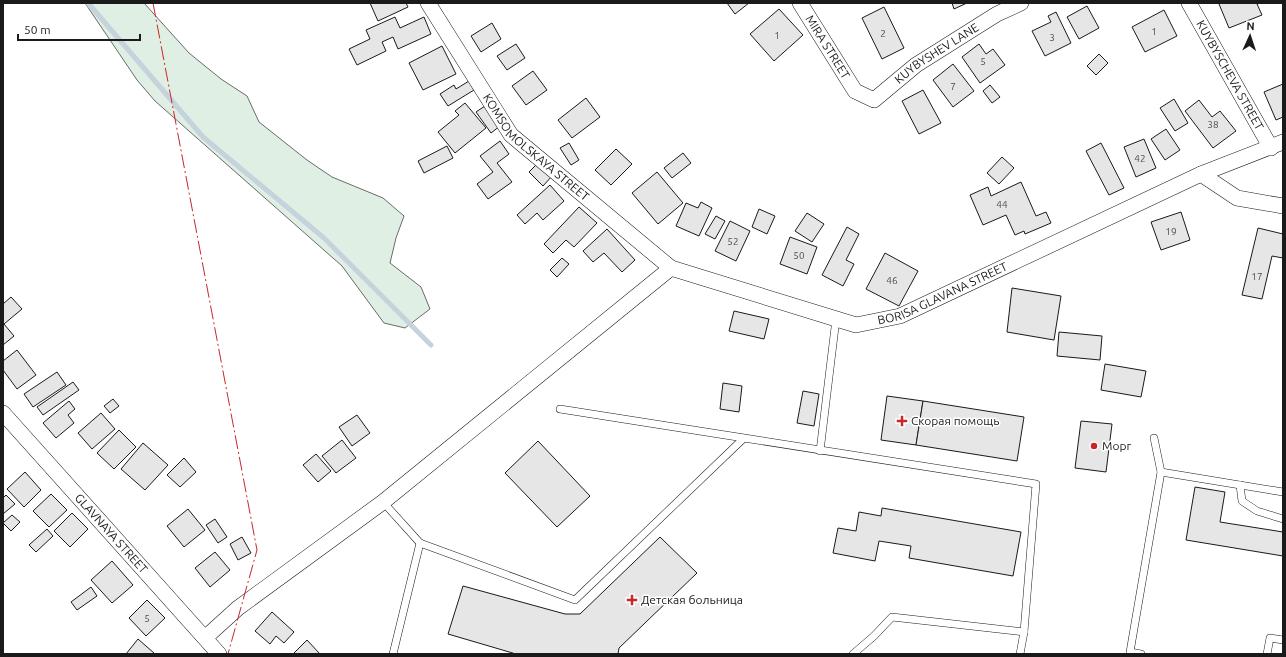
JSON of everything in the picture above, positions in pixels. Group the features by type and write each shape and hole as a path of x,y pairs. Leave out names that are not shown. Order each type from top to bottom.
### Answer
{"street":[{"name":"KOMSOMOLSKAYA STREET","path":"428,3 511,135 671,268"},
{"name":"MIRA STREET","path":"800,3 855,91"},
{"name":"KUYBYSHEV LANE","path":"855,91 874,100 916,65 997,14 1021,3"},
{"name":"KUYBYSCHEVA STREET","path":"1189,3 1277,145"},
{"name":"BORISA GLAVANA STREET","path":"671,268 856,325 900,316 1201,174 1277,145"},
{"path":"1201,174 1237,198 1283,206"},
{"path":"206,637 238,608 383,502 671,268"},
{"name":"GLAVNAYA STREET","path":"3,413 220,654"}],"lane":[{"path":"820,450 836,319"},
{"path":"560,409 1036,484 1024,632 1020,654"},
{"path":"1141,654 1130,652 1161,472 1154,438"},
{"path":"383,502 420,543 575,600 743,439"},
{"path":"1161,472 1283,492"},
{"path":"1240,485 1242,501 1257,511 1283,519"},
{"path":"393,654 420,543"},
{"path":"853,654 874,636 892,617 1024,632"},
{"path":"1267,654 1270,638 1283,640"}],"green space":[{"path":"85,3 144,3 189,53 221,79 247,96 259,122 307,160 332,177 383,198 404,216 396,238 390,263 421,287 430,309 405,328 384,323 342,266 155,101 137,80"}],"building":[{"path":"370,3 406,3 408,7 378,21"},
{"path":"727,3 749,3 735,14"},
{"path":"952,3 967,3 954,9"},
{"path":"1261,3 1257,4 1262,15 1229,28 1219,4"},
{"path":"1087,6 1099,28 1079,39 1067,17"},
{"path":"884,7 904,48 882,59 862,18"},
{"path":"779,9 803,35 774,61 750,34"},
{"path":"1164,10 1177,36 1145,52 1132,27"},
{"path":"1056,12 1071,43 1045,56 1032,31 1051,22 1048,16"},
{"path":"395,17 400,28 424,17 431,34 398,49 393,37 382,42 386,51 357,65 349,49 370,39 366,30"},
{"path":"492,23 501,39 481,52 471,36"},
{"path":"516,44 525,58 507,70 497,56"},
{"path":"979,44 986,54 993,49 1005,65 980,83 962,57"},
{"path":"442,46 456,74 423,90 409,63"},
{"path":"1099,54 1108,63 1096,75 1087,66"},
{"path":"953,64 974,91 953,107 933,80"},
{"path":"533,71 547,90 526,105 512,86"},
{"path":"469,81 474,90 448,106 440,94 454,85 456,89"},
{"path":"1283,84 1283,117 1276,120 1264,92"},
{"path":"990,85 1000,97 992,103 983,91"},
{"path":"923,90 941,123 919,134 902,101"},
{"path":"586,98 600,117 572,138 558,120"},
{"path":"1174,99 1188,123 1175,131 1160,108"},
{"path":"1199,100 1212,117 1220,111 1236,131 1213,148 1185,111"},
{"path":"465,103 486,128 455,153 438,132 459,115 455,111"},
{"path":"485,106 500,126 491,133 476,112"},
{"path":"1166,129 1180,150 1165,160 1151,139"},
{"path":"1144,139 1156,168 1136,177 1124,147"},
{"path":"500,141 509,154 497,163 512,182 488,199 477,184 493,172 480,156"},
{"path":"569,143 579,160 571,165 560,148"},
{"path":"1101,143 1124,188 1109,195 1086,151"},
{"path":"447,146 453,158 424,173 418,161"},
{"path":"616,149 632,164 611,185 595,170"},
{"path":"683,153 691,163 672,178 664,168"},
{"path":"1002,157 1014,168 999,184 987,173"},
{"path":"538,163 552,176 543,186 529,172"},
{"path":"657,172 683,203 658,224 632,193"},
{"path":"1021,182 1036,216 1046,212 1051,223 1025,234 1024,231 1015,235 1006,215 983,225 970,195 988,187 991,196"},
{"path":"550,185 564,201 543,220 537,213 525,224 517,215"},
{"path":"701,202 712,208 699,236 676,226 686,203 698,208"},
{"path":"579,207 597,223 574,247 566,240 553,253 544,244"},
{"path":"759,209 775,216 767,234 752,227"},
{"path":"1181,212 1190,240 1161,250 1151,222"},
{"path":"807,213 824,224 812,242 795,231"},
{"path":"716,216 725,221 715,239 705,234"},
{"path":"730,221 750,231 736,261 715,251"},
{"path":"847,227 859,234 846,260 854,264 843,286 822,275"},
{"path":"1258,228 1283,234 1283,258 1272,256 1262,299 1242,295"},
{"path":"607,229 635,260 622,272 604,253 593,262 583,251"},
{"path":"790,237 817,247 807,274 780,264"},
{"path":"885,253 918,271 899,306 866,289"},
{"path":"562,258 569,264 557,277 550,270"},
{"path":"1012,288 1061,296 1054,340 1007,332"},
{"path":"11,297 22,309 4,324 14,336 3,345 3,304"},
{"path":"734,311 769,319 764,339 729,331"},
{"path":"1059,332 1102,336 1100,360 1057,356"},
{"path":"17,350 36,375 17,389 3,370 3,361"},
{"path":"1105,364 1146,371 1141,397 1101,390"},
{"path":"57,372 66,385 33,407 24,394"},
{"path":"73,382 79,390 43,415 37,407"},
{"path":"723,383 742,386 739,412 720,409"},
{"path":"803,391 819,394 814,426 797,423"},
{"name":"Скорая помощь","path":"887,396 923,401 916,445 881,440"},
{"path":"113,399 119,406 110,413 104,406"},
{"path":"69,401 75,409 68,415 74,423 56,438 43,423"},
{"path":"923,401 1024,417 1017,461 916,445"},
{"path":"101,413 115,429 92,449 78,433"},
{"path":"357,415 370,433 352,446 339,427"},
{"name":"Морг","path":"1081,421 1112,424 1106,472 1075,468"},
{"path":"119,430 136,447 114,469 97,453"},
{"path":"342,440 356,458 336,473 322,456"},
{"path":"538,441 590,496 557,527 505,473"},
{"path":"143,443 168,465 145,490 121,469"},
{"path":"316,454 331,471 318,482 303,465"},
{"path":"184,458 196,472 180,487 167,475"},
{"path":"25,472 41,490 24,507 7,489"},
{"path":"1195,487 1225,492 1220,522 1283,532 1283,556 1186,540"},
{"path":"51,494 67,510 49,527 33,511"},
{"path":"6,495 15,504 3,514 3,498"},
{"path":"882,508 1021,532 1013,576 909,558 911,546 879,541 875,561 833,553 838,528 856,531 859,512 881,516"},
{"path":"188,509 205,530 184,547 167,526"},
{"path":"72,513 88,529 70,547 54,531"},
{"path":"12,515 20,522 11,531 3,523"},
{"path":"215,519 227,537 218,543 206,525"},
{"path":"47,529 53,536 36,552 29,545"},
{"path":"242,537 251,553 238,560 230,544"},
{"name":"Детская больница","path":"660,537 697,573 619,648 618,654 516,654 448,634 463,586 565,614 580,614"},
{"path":"215,552 230,570 210,587 195,568"},
{"path":"112,561 133,585 112,603 91,580"},
{"path":"91,587 97,596 77,610 71,602"},
{"path":"147,600 165,618 146,636 129,618"},
{"path":"272,612 294,632 284,643 276,636 270,644 255,631"},
{"path":"138,639 154,653 126,654"},
{"path":"307,640 320,654 293,654"}],"waterway":[{"path":"88,3 203,137 324,238 431,345"}],"power":[{"path":"153,3 257,550 228,654"}],"place":[{"name":"Скорая помощь","path":"902,421"},
{"name":"Морг","path":"1094,446"},
{"name":"Детская больница","path":"632,600"}]}
